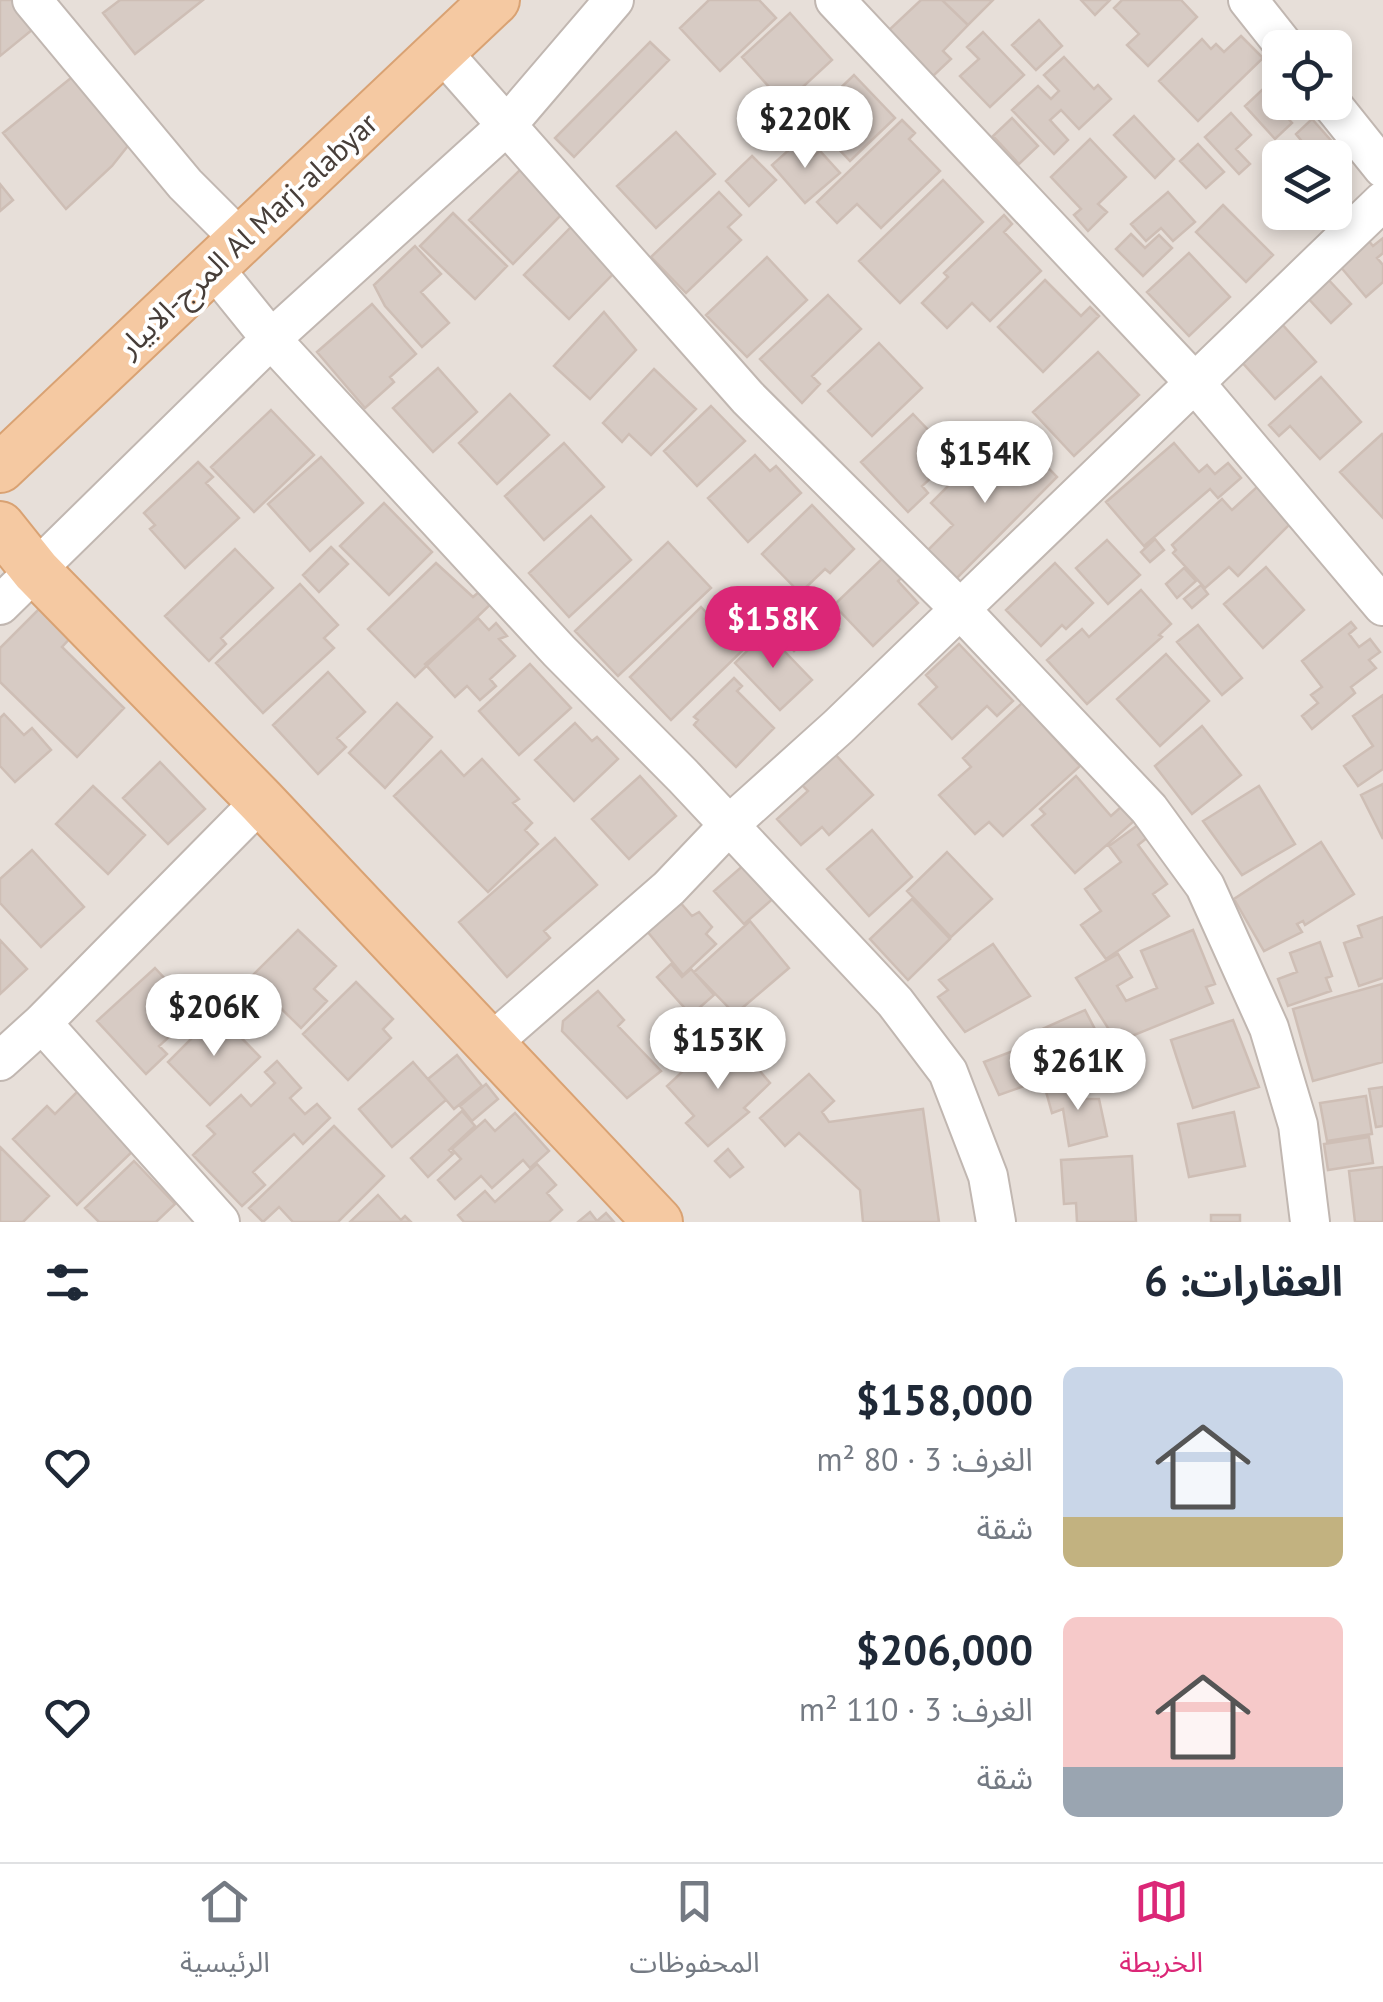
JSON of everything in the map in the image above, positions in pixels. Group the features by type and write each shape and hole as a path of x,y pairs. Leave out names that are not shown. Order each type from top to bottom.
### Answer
{"main road":[{"name":"المرج-الابيار Al Marj-alabyar","path":"0,468 495,0"},
{"path":"0,526 36,572 260,801 658,1222"}],"street":[{"path":"32,0 185,184 271,339 558,652 729,825 895,1002 948,1072 988,1176 996,1222"},
{"path":"0,605 271,339 507,125 614,0"},
{"path":"836,0 1194,382 1383,606"},
{"path":"1248,0 1272,30"},
{"path":"441,51 748,398 960,608 1148,809 1205,886 1269,1028 1298,1125 1310,1222"},
{"path":"1344,120 1383,168"},
{"path":"490,1044 668,888 729,825 838,727 1383,200"},
{"path":"0,1061 42,1024 260,801"},
{"path":"42,1024 220,1222"}],"shaded area":[{"path":"0,0 1383,0 1383,1222 0,1222"}],"building":[{"path":"0,0 18,0 38,25 0,56"},
{"path":"120,0 203,0 135,54 103,13"},
{"path":"709,0 759,0 776,18 720,71 680,28"},
{"path":"921,0 942,0 968,25 943,51 951,59 932,77 888,31"},
{"path":"942,0 993,0 968,25"},
{"path":"1081,0 1110,0 1095,15"},
{"path":"1122,0 1181,0 1197,17 1148,66 1127,45 1139,34 1114,8"},
{"path":"790,13 832,60 794,95 799,100 775,124 755,103 770,88 742,57"},
{"path":"1039,20 1062,46 1036,70 1012,45"},
{"path":"983,32 1024,75 990,107 960,76 979,59 967,47"},
{"path":"1241,36 1262,59 1198,121 1159,81 1202,39 1211,49 1216,44 1224,52"},
{"path":"650,42 669,60 574,157 555,138"},
{"path":"1064,57 1094,89 1098,85 1111,99 1079,129 1061,110 1050,120 1068,140 1054,154 1012,110 1038,86 1051,99 1059,91 1044,75"},
{"path":"82,69 128,130 127,147 66,209 3,133"},
{"path":"854,75 895,118 850,161 809,118"},
{"path":"1262,90 1262,120 1292,123 1275,139 1245,106"},
{"path":"1231,113 1251,135 1236,149 1250,164 1239,174 1205,137"},
{"path":"1134,116 1174,159 1155,178 1114,135"},
{"path":"1012,118 1038,146 1019,164 993,136"},
{"path":"902,120 915,133 909,139 940,171 881,228 857,204 837,223 817,202"},
{"path":"1313,120 1331,140 1301,140 1296,134"},
{"path":"676,132 715,174 656,228 617,186"},
{"path":"1090,139 1126,177 1098,204 1107,212 1088,231 1074,215 1081,209 1051,177"},
{"path":"800,140 814,156 820,151 840,173 805,203 772,165"},
{"path":"1198,144 1224,172 1206,188 1180,161"},
{"path":"752,156 776,180 749,206 726,181"},
{"path":"522,168 565,211 513,264 469,220"},
{"path":"943,180 983,222 900,303 859,261"},
{"path":"0,184 13,200 0,211"},
{"path":"719,192 741,215 728,227 741,240 686,293 651,257"},
{"path":"1168,192 1195,222 1173,241 1161,228 1146,241 1131,224"},
{"path":"1223,205 1273,255 1246,282 1196,232"},
{"path":"453,213 507,266 475,299 420,246"},
{"path":"1004,215 1012,224 1004,232 1041,271 990,321 972,303 947,328 922,303 948,277 944,273"},
{"path":"571,227 616,271 569,319 524,275"},
{"path":"1131,234 1145,248 1159,235 1172,248 1143,276 1116,249"},
{"path":"1383,238 1383,253 1377,258 1383,265 1383,282 1366,297 1339,265 1368,240 1373,246"},
{"path":"415,246 441,274 421,292 449,323 422,347 385,306 374,285"},
{"path":"1189,253 1230,297 1189,336 1147,292"},
{"path":"767,257 807,300 747,357 706,315"},
{"path":"1326,277 1351,304 1331,323 1306,296"},
{"path":"1045,280 1081,316 1090,307 1099,316 1043,372 998,327"},
{"path":"828,295 861,329 812,376 820,384 802,403 760,359"},
{"path":"372,304 416,354 390,377 394,382 365,408 317,352"},
{"path":"604,312 636,350 590,399 554,366"},
{"path":"1281,323 1316,362 1275,399 1240,360"},
{"path":"879,343 922,388 872,436 828,391"},
{"path":"1098,352 1139,395 1074,456 1033,412"},
{"path":"438,368 477,412 433,452 393,408"},
{"path":"654,369 696,409 651,455 629,434 622,442 603,423"},
{"path":"1321,377 1361,422 1320,459 1290,426 1279,436 1269,425"},
{"path":"510,394 549,435 497,484 459,443"},
{"path":"711,406 745,441 697,486 664,451"},
{"path":"271,410 314,455 254,512 211,467"},
{"path":"913,414 954,457 922,486 928,493 908,512 861,462"},
{"path":"1383,435 1383,518 1340,472"},
{"path":"564,443 604,487 544,540 505,496"},
{"path":"1174,443 1199,472 1207,465 1215,474 1228,463 1241,478 1218,498 1210,489 1144,546 1106,502"},
{"path":"1029,448 1057,477 955,580 927,551 953,525 931,503 985,449 1007,471"},
{"path":"755,455 770,471 776,466 801,493 748,542 708,498"},
{"path":"321,457 363,503 310,551 268,504"},
{"path":"198,462 213,477 206,483 239,518 185,568 150,529 155,525 144,513"},
{"path":"1257,487 1290,524 1238,576 1229,567 1205,588 1173,553 1176,550 1172,545 1222,499 1232,510"},
{"path":"384,503 432,552 389,595 340,546"},
{"path":"812,505 854,549 830,573 825,569 800,593 762,554"},
{"path":"591,516 631,560 569,617 529,573"},
{"path":"1155,539 1164,550 1150,562 1141,552"},
{"path":"1107,540 1140,575 1108,604 1076,568"},
{"path":"668,542 711,588 618,676 575,631"},
{"path":"331,547 348,564 319,592 303,575"},
{"path":"235,549 273,588 221,638 226,644 209,661 165,616"},
{"path":"887,554 905,574 898,581 918,603 873,646 834,605"},
{"path":"436,563 473,597 486,586 497,598 415,677 368,629"},
{"path":"1055,563 1093,603 1041,646 1006,610"},
{"path":"1266,567 1304,610 1263,648 1224,604"},
{"path":"1184,568 1196,581 1177,598 1166,584"},
{"path":"300,584 338,625 324,638 334,648 263,713 216,663"},
{"path":"1201,585 1208,594 1192,608 1184,599"},
{"path":"1141,590 1171,624 1159,635 1162,637 1087,704 1047,660 1082,629 1089,637"},
{"path":"817,592 836,613 829,619 839,629 825,643 815,632 794,651 775,631"},
{"path":"43,605 73,635 62,647 124,708 77,757 0,682 0,648"},
{"path":"701,607 743,650 671,720 630,677"},
{"path":"478,618 489,630 496,623 507,636 499,639 515,656 490,679 496,686 480,700 467,686 455,697 425,664"},
{"path":"1351,622 1356,628 1349,634 1359,647 1370,639 1380,652 1369,660 1376,668 1351,687 1355,693 1312,729 1302,716 1318,703 1311,695 1322,687 1302,661"},
{"path":"1198,625 1242,678 1222,695 1177,642"},
{"path":"766,632 812,680 780,710 735,663"},
{"path":"959,644 1013,701 997,716 987,706 952,739 919,704 937,687 926,675"},
{"path":"1166,654 1209,701 1160,746 1117,699"},
{"path":"530,664 571,708 519,755 479,711"},
{"path":"328,672 365,712 337,738 346,747 318,774 273,725"},
{"path":"734,678 742,686 737,691 774,728 736,767 694,725 698,720 694,717"},
{"path":"1383,695 1383,769 1358,786 1344,766 1373,746 1353,716"},
{"path":"397,703 432,737 385,788 349,753"},
{"path":"1022,703 1080,766 1003,836 989,822 975,834 939,795 971,767 963,758"},
{"path":"4,714 24,735 32,728 51,750 15,782 0,766 0,718"},
{"path":"575,723 592,741 597,737 618,759 574,801 535,760"},
{"path":"1202,726 1241,775 1192,814 1155,766"},
{"path":"441,751 464,776 482,759 519,799 513,803 532,823 525,830 538,844 488,892 394,796"},
{"path":"834,753 873,795 829,835 822,827 801,845 777,819 808,791 801,784"},
{"path":"160,762 205,809 168,844 123,798"},
{"path":"640,776 676,816 629,859 592,819"},
{"path":"1076,776 1111,816 1121,807 1134,821 1075,873 1032,825 1045,814 1040,809"},
{"path":"1383,784 1383,839 1361,795"},
{"path":"93,786 145,835 108,874 56,824"},
{"path":"1259,786 1295,844 1242,875 1203,821"},
{"path":"1138,825 1148,837 1138,845 1167,884 1153,894 1169,916 1106,959 1081,925 1101,911 1085,889 1121,862 1109,846"},
{"path":"872,830 912,877 869,916 827,869"},
{"path":"555,838 597,885 544,931 550,938 507,977 459,922"},
{"path":"1321,842 1354,894 1305,925 1303,921 1297,924 1302,932 1264,951 1234,899"},
{"path":"32,850 84,907 41,947 0,903 0,879"},
{"path":"947,852 992,899 951,937 907,891"},
{"path":"746,863 776,896 744,924 714,891"},
{"path":"912,899 950,939 908,980 870,939"},
{"path":"679,901 692,916 699,912 712,927 706,934 716,944 683,975 647,931"},
{"path":"1383,917 1383,978 1359,986 1344,943 1362,937 1358,926"},
{"path":"750,921 789,968 735,1014 694,972"},
{"path":"298,930 336,966 314,989 327,1001 301,1028 250,978"},
{"path":"1193,930 1215,984 1206,987 1213,1003 1117,1042 1076,978 1118,954 1132,977 1117,986 1126,1001 1157,988 1141,951"},
{"path":"0,940 27,969 0,994"},
{"path":"1320,942 1332,976 1326,978 1331,991 1288,1006 1278,979 1297,972 1290,953"},
{"path":"993,944 1030,996 965,1032 938,997 948,990 939,980"},
{"path":"671,964 682,977 691,969 714,995 691,1015 657,977"},
{"path":"155,968 196,1012 159,1046 167,1054 146,1074 97,1021"},
{"path":"356,982 393,1019 383,1029 391,1038 348,1080 303,1034"},
{"path":"1382,984 1383,1062 1313,1081 1293,1009"},
{"path":"598,991 624,1020 618,1026 661,1071 627,1098 562,1031 563,1021"},
{"path":"1085,1010 1098,1035 1094,1037 1101,1055 1056,1077 1033,1033"},
{"path":"217,1013 260,1057 210,1105 168,1062"},
{"path":"1233,1020 1259,1087 1193,1108 1171,1040"},
{"path":"736,1043 770,1083 744,1108 749,1112 708,1146 686,1123 694,1116 667,1086 698,1057 707,1067"},
{"path":"1026,1046 1041,1080 999,1095 984,1062"},
{"path":"457,1055 482,1086 454,1109 428,1079"},
{"path":"277,1061 301,1088 290,1098 305,1114 317,1104 330,1118 303,1144 294,1134 253,1172 265,1185 242,1206 193,1155 215,1134 207,1126 241,1095 251,1106 275,1083 265,1072"},
{"path":"413,1062 446,1100 392,1147 359,1109"},
{"path":"809,1074 834,1101 822,1112 829,1122 923,1109 939,1222 863,1222 860,1190 799,1133 785,1146 760,1118"},
{"path":"1079,1081 1085,1099 1099,1099 1107,1136 1069,1146 1063,1109 1052,1113 1045,1088"},
{"path":"486,1084 498,1099 472,1121 460,1106"},
{"path":"1383,1087 1383,1126 1376,1127 1369,1089"},
{"path":"80,1089 137,1147 77,1205 13,1139 47,1106 55,1114"},
{"path":"1366,1096 1372,1134 1327,1141 1320,1103"},
{"path":"462,1111 475,1126 428,1177 411,1158"},
{"path":"1234,1112 1245,1166 1189,1177 1178,1124"},
{"path":"515,1113 549,1151 530,1168 523,1160 492,1188 481,1176 455,1199 438,1180 461,1159 452,1149 485,1120 495,1131"},
{"path":"334,1126 384,1176 338,1222 293,1222 279,1207 263,1222 249,1208"},
{"path":"1369,1137 1373,1163 1328,1170 1324,1144"},
{"path":"0,1147 49,1196 23,1222 0,1222"},
{"path":"728,1149 743,1167 730,1177 715,1161"},
{"path":"1132,1156 1136,1222 1077,1222 1076,1203 1064,1204 1061,1160"},
{"path":"134,1161 175,1204 156,1222 99,1222 85,1208"},
{"path":"537,1164 556,1185 547,1193 562,1210 549,1222 464,1222 458,1215 485,1191 495,1202"},
{"path":"1383,1167 1383,1222 1355,1222 1349,1171"},
{"path":"378,1195 401,1220 405,1216 411,1222 350,1222"},
{"path":"590,1212 597,1221 606,1213 614,1222 578,1222"},
{"path":"1211,1215 1240,1215 1240,1222 1211,1222"}]}
